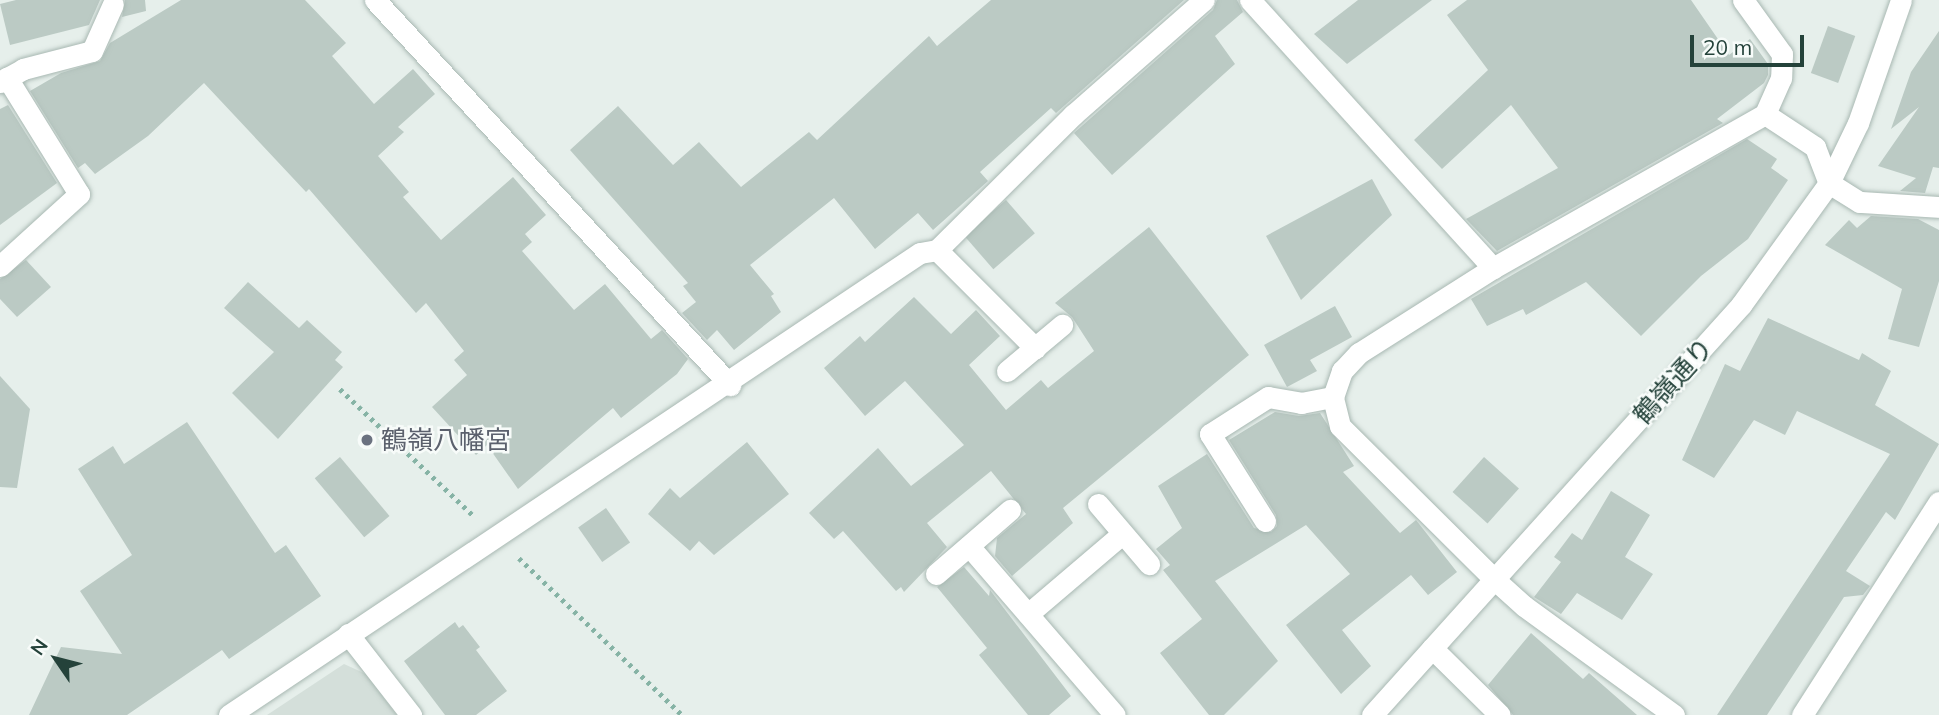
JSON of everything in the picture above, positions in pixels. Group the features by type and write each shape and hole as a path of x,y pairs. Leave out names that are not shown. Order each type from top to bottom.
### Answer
{"street":[{"path":"375,0 730,384"},
{"path":"229,715 496,536 730,384 920,253 937,250 1073,115 1204,0"},
{"path":"1250,0 1493,268"},
{"path":"1674,715 1524,606 1494,579 1340,426 1334,397 1342,371 1359,353 1493,268 1765,114 1781,78 1782,54 1743,0"},
{"name":"鶴嶺通り","path":"1372,715 1741,305 1829,183 1858,123 1901,0"},
{"path":"0,266 79,194 4,80 23,69 92,51 114,1"},
{"path":"1765,114 1815,147 1829,183 1860,202 1939,207"},
{"path":"937,250 1035,348"},
{"path":"1007,371 1062,325"},
{"path":"1265,521 1210,435 1268,397 1301,403 1334,397"},
{"path":"1802,715 1939,502"},
{"path":"1098,504 1149,564"},
{"path":"936,574 1010,510"},
{"path":"1028,614 1122,534"},
{"path":"969,546 1115,715"},
{"path":"348,634 411,715"},
{"path":"1432,648 1500,715"}],"path":[{"path":"340,389 682,715"}],"shaded area":[{"path":"344,664 366,674 397,715 267,715"}],"building":[{"path":"16,0 100,0 89,25 10,45 0,4"},
{"path":"125,0 145,0 146,11 122,17"},
{"path":"181,0 305,0 346,43 332,56 374,104 413,69 435,94 398,127 404,132 378,156 409,192 403,197 441,240 513,177 546,215 525,234 532,242 522,251 574,310 605,284 651,339 662,330 688,359 677,374 621,418 613,408 518,489 487,445 476,455 432,407 467,375 454,360 464,351 426,303 416,313 309,189 306,192 204,83 148,136 95,174 85,163 78,168 30,91 61,73 100,61 110,43"},
{"path":"991,0 1184,0 1056,113 1051,108 980,172 988,181 933,230 918,213 875,249 834,198 750,265 774,294 771,296 781,312 734,350 717,330 707,340 682,313 696,302 683,286 688,283 570,150 618,106 673,165 699,142 741,187 809,132 817,140 929,36 937,46"},
{"path":"1217,0 1237,0 1243,12 1215,36 1235,64 1112,175 1074,133 1213,10"},
{"path":"1358,0 1432,0 1347,64 1314,34"},
{"path":"1467,0 1691,0 1729,55 1750,39 1768,64 1768,75 1764,83 1717,119 1723,123 1497,251 1466,219 1558,168 1511,105 1442,169 1414,140 1488,70 1447,15"},
{"path":"1828,26 1855,36 1838,83 1811,73"},
{"path":"1939,31 1939,168 1933,167 1925,193 1900,191 1916,178 1878,166 1919,107 1891,129 1911,72"},
{"path":"8,105 57,183 0,225 0,109"},
{"path":"1747,139 1777,159 1771,168 1788,180 1748,239 1701,276 1641,336 1586,282 1526,315 1523,309 1487,326 1471,299"},
{"path":"1372,179 1392,215 1301,300 1266,236"},
{"path":"1006,200 1035,233 993,269 964,236"},
{"path":"1871,216 1918,219 1939,230 1939,281 1919,347 1888,339 1902,289 1825,245 1849,220 1857,228"},
{"path":"1149,227 1249,355 1063,508 1073,523 1012,576 995,556 997,538 1026,514 991,471 927,523 947,547 904,592 901,587 896,591 843,531 834,539 809,513 878,448 911,486 964,445 905,381 865,416 824,368 860,336 865,342 914,297 951,334 976,310 1000,336 969,365 1006,410 1041,380 1048,388 1094,351 1072,317 1055,303"},
{"path":"26,260 51,287 17,317 0,299 0,279"},
{"path":"248,282 299,328 307,320 342,352 335,360 343,367 278,439 232,393 274,352 224,308"},
{"path":"1335,306 1352,337 1310,360 1317,371 1287,387 1264,345"},
{"path":"1768,318 1859,360 1862,353 1891,371 1875,405 1939,444 1895,520 1886,512 1846,571 1870,586 1863,595 1844,597 1767,715 1717,715 1890,454 1797,411 1785,435 1754,420 1714,478 1682,460 1725,364 1740,371"},
{"path":"0,376 30,409 17,488 0,487"},
{"path":"1275,412 1299,416 1320,413 1354,466 1343,472 1400,533 1416,520 1457,572 1428,595 1411,575 1342,630 1371,666 1341,694 1286,625 1350,574 1306,525 1215,581 1278,661 1224,715 1209,715 1160,653 1202,619 1163,570 1170,565 1156,549 1182,528 1158,486 1207,454 1254,528 1271,532 1277,526 1276,515 1229,440"},
{"path":"187,422 275,553 286,545 321,596 229,659 222,650 127,715 29,715 61,647 122,654 80,591 132,555 78,469 113,446 124,464"},
{"path":"747,442 789,494 714,555 699,541 690,551 648,514 670,488 680,498"},
{"path":"340,457 389,516 364,537 315,478"},
{"path":"1484,457 1519,488 1487,523 1453,492"},
{"path":"1611,491 1650,515 1625,557 1653,574 1622,620 1577,593 1561,614 1534,597 1561,562 1554,557 1572,533 1582,540"},
{"path":"606,508 630,542 602,562 578,528"},
{"path":"964,567 989,596 990,590 1071,696 1049,715 1028,715 979,655 987,648 937,587"},
{"path":"455,622 459,628 463,625 480,647 476,650 507,691 476,715 445,715 404,661"},
{"path":"1531,633 1583,679 1589,673 1637,715 1513,715 1488,685"}],"place":[{"name":"鶴嶺八幡宮","path":"367,440"}]}
